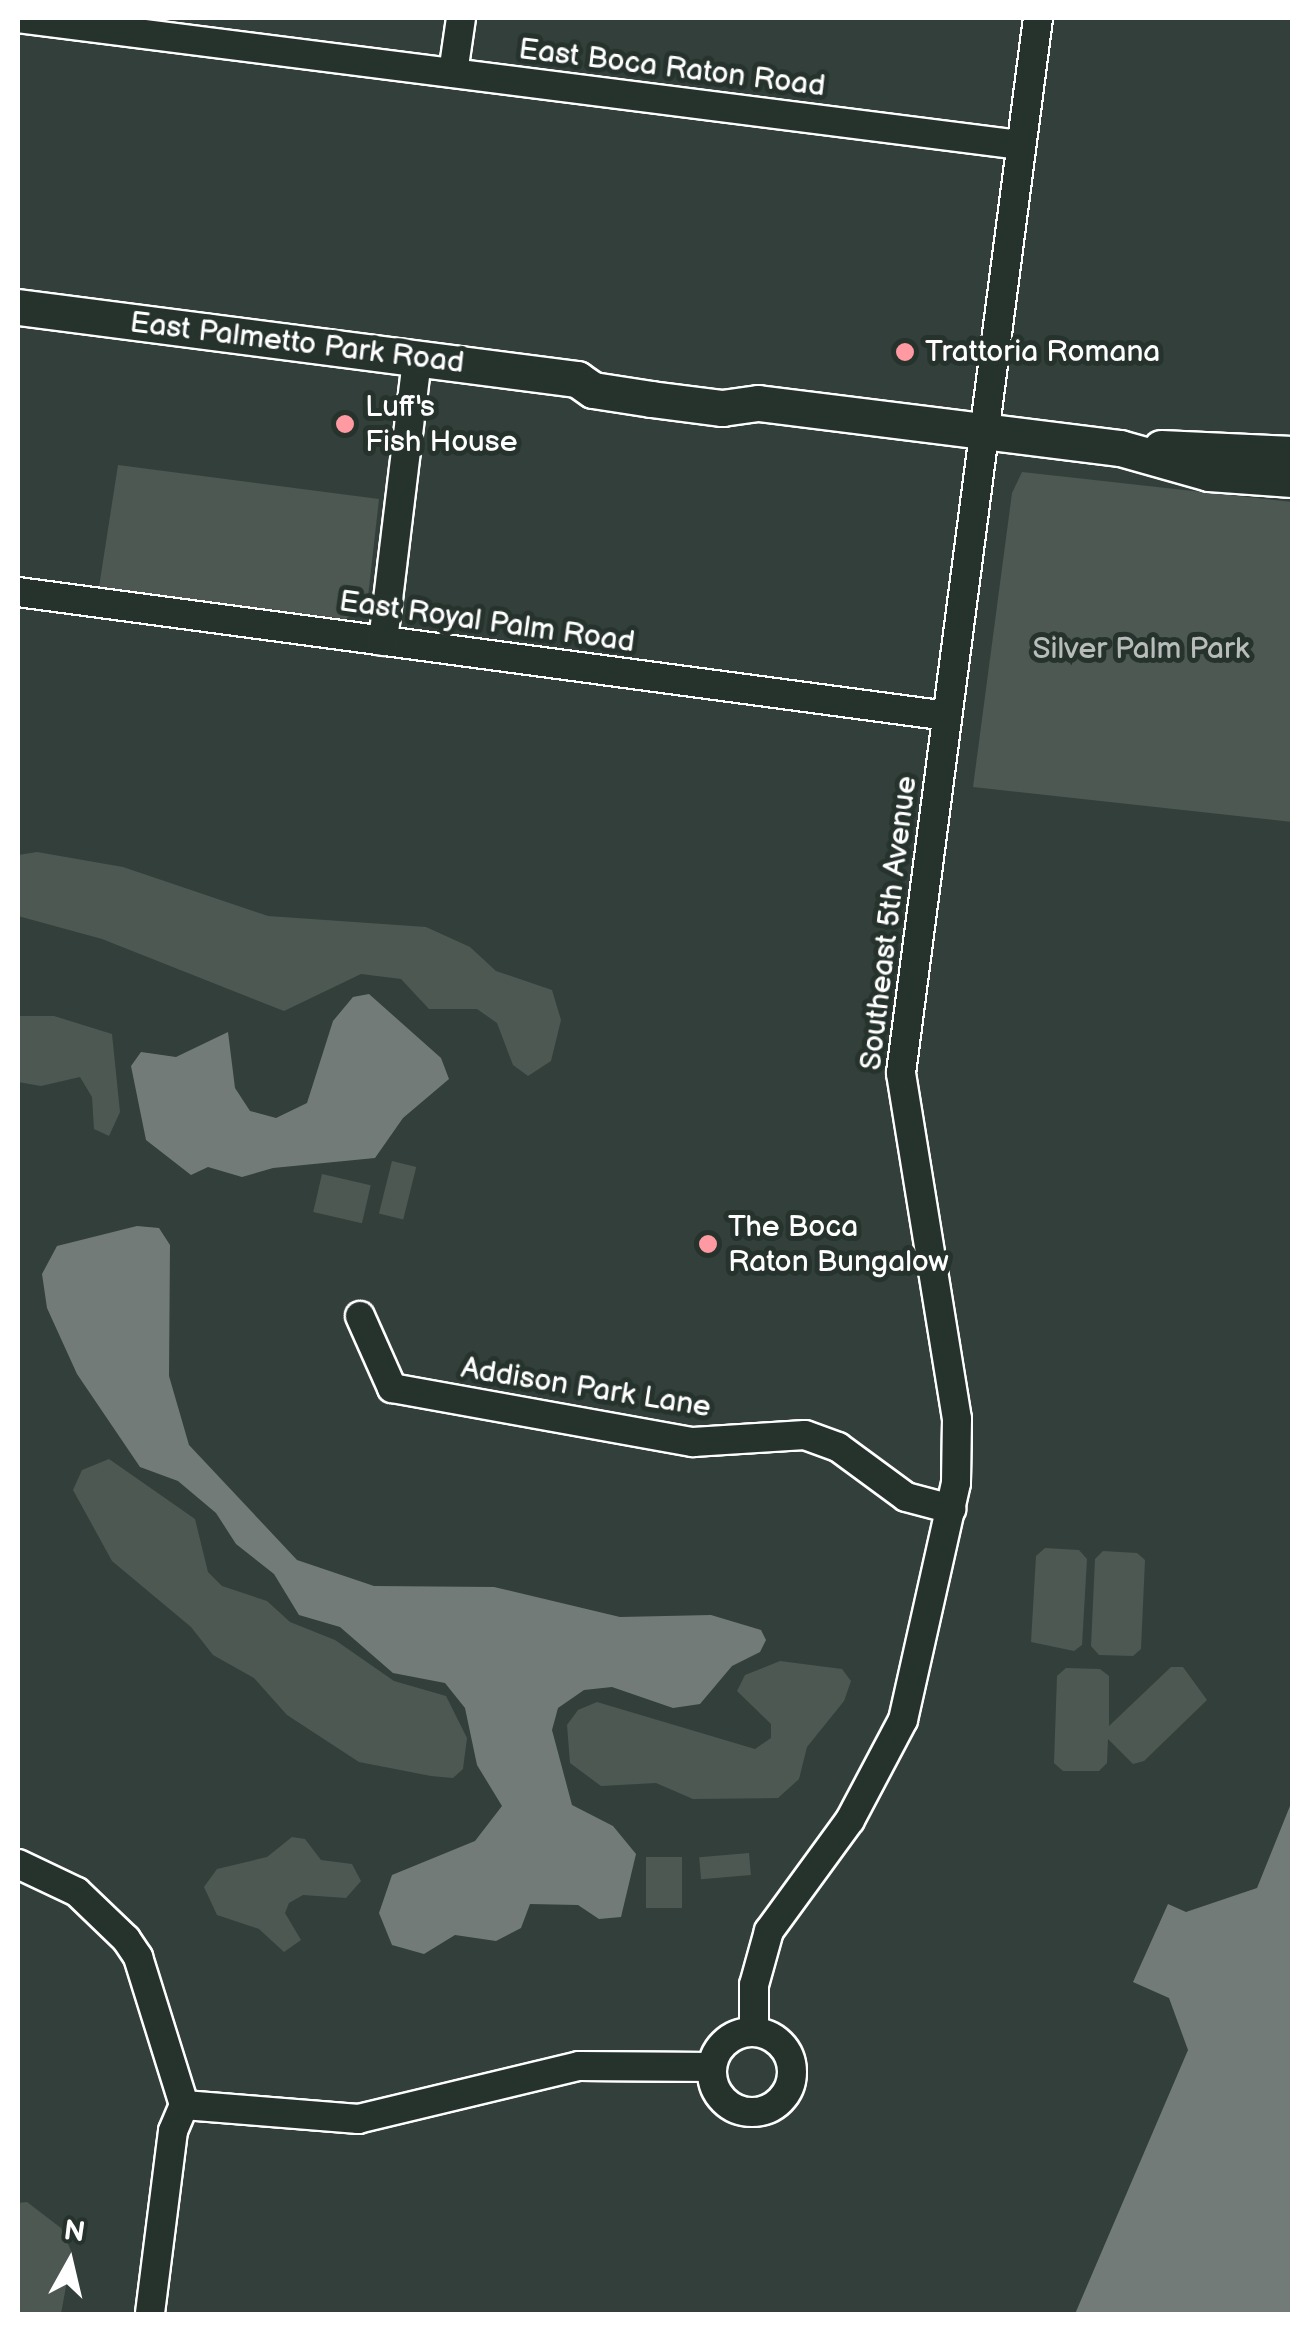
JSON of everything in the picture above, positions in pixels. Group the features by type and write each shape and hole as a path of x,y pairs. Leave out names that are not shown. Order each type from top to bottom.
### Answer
{"main road":[{"name":"East Palmetto Park Road","path":"18,307 577,379 592,390 722,408 758,403 1120,448 1292,454"},
{"name":"East Palmetto Park Road","path":"1120,448 1210,472 1292,479"}],"street":[{"name":"East Boca Raton Road","path":"18,18 1021,146"},
{"path":"453,73 460,18"},
{"name":"Southeast 5th Avenue","path":"754,2032 754,1984 769,1931 850,1820 898,1730 959,1462 956,1419 900,1088 1038,18"},
{"path":"383,641 416,358"},
{"name":"East Royal Palm Road","path":"18,592 947,716"},
{"name":"Addison Park Lane","path":"360,1316 392,1388 694,1442 805,1435 838,1447 906,1497 951,1509"},
{"path":"18,1864 76,1892 126,1939 138,1957 184,2105 172,2131 150,2314"},
{"path":"754,2032 778,2041 792,2063 782,2099 760,2112 735,2109 716,2092 712,2067 722,2045 754,2032"},
{"path":"184,2105 358,2119 579,2066 712,2067"}],"green space":[{"path":"118,465 379,499 367,606 345,619 99,587"},
{"name":"Silver Palm Park","path":"1022,472 1292,502 1292,822 973,787 1012,493"},
{"path":"37,852 123,867 268,916 426,927 470,947 496,971 552,990 561,1020 551,1061 528,1076 513,1065 497,1023 477,1009 429,1009 401,979 361,974 284,1011 102,939 18,916 18,855"},
{"path":"18,1016 54,1016 112,1034 120,1112 109,1136 94,1129 92,1097 80,1077 41,1086 18,1082"},
{"path":"392,1161 416,1167 403,1219 379,1213"},
{"path":"322,1174 371,1185 362,1223 313,1212"},
{"path":"109,1459 195,1519 208,1572 222,1586 267,1601 290,1622 335,1640 394,1681 446,1696 467,1738 463,1769 453,1778 359,1762 287,1715 254,1678 213,1655 191,1627 112,1561 73,1490 82,1470"},
{"path":"1045,1548 1079,1550 1087,1559 1082,1645 1074,1651 1031,1642 1036,1556"},
{"path":"1103,1551 1137,1553 1145,1560 1141,1649 1133,1656 1099,1655 1091,1646 1095,1559"},
{"path":"780,1661 842,1669 851,1681 844,1701 807,1747 799,1779 778,1798 693,1799 656,1783 601,1786 570,1763 567,1725 578,1710 597,1702 755,1749 771,1738 771,1724 737,1691 745,1675"},
{"path":"1171,1667 1183,1667 1207,1700 1144,1761 1133,1764 1108,1739 1107,1763 1099,1771 1063,1771 1054,1763 1057,1676 1066,1668 1100,1669 1109,1676 1109,1726"},
{"path":"292,1837 305,1839 321,1860 352,1864 361,1881 346,1898 303,1895 289,1903 285,1913 301,1940 284,1952 259,1929 217,1915 204,1887 217,1869 267,1857"},
{"path":"749,1853 751,1875 701,1879 699,1857"},
{"path":"646,1857 682,1857 682,1908 646,1908"},
{"path":"27,2202 61,2228 72,2253 61,2314 18,2314 18,2203"}],"shaded area":[{"path":"369,994 441,1058 449,1079 403,1118 375,1158 273,1168 242,1177 208,1167 191,1175 146,1140 131,1066 141,1052 176,1057 228,1032 235,1088 250,1111 276,1118 307,1103 333,1021 353,997"},
{"path":"137,1226 159,1228 170,1245 169,1376 189,1445 297,1560 374,1586 494,1587 620,1617 711,1615 761,1630 766,1640 760,1652 732,1666 700,1704 673,1708 612,1687 584,1690 558,1708 552,1730 572,1805 613,1826 636,1854 621,1917 599,1919 578,1905 530,1904 521,1928 496,1941 455,1935 424,1954 392,1945 379,1913 392,1875 475,1841 502,1806 477,1765 465,1708 445,1683 393,1673 340,1627 299,1615 274,1574 236,1544 216,1513 178,1481 140,1467 77,1374 47,1308 42,1274 57,1246"},
{"path":"1292,1801 1292,2314 1075,2314 1188,2050 1169,1998 1133,1982 1168,1904 1186,1912 1257,1888"}],"place":[{"name":"Trattoria Romana","path":"905,352"},
{"name":"Luff's Fish House","path":"345,424"},
{"name":"The Boca Raton Bungalow","path":"708,1244"}]}
